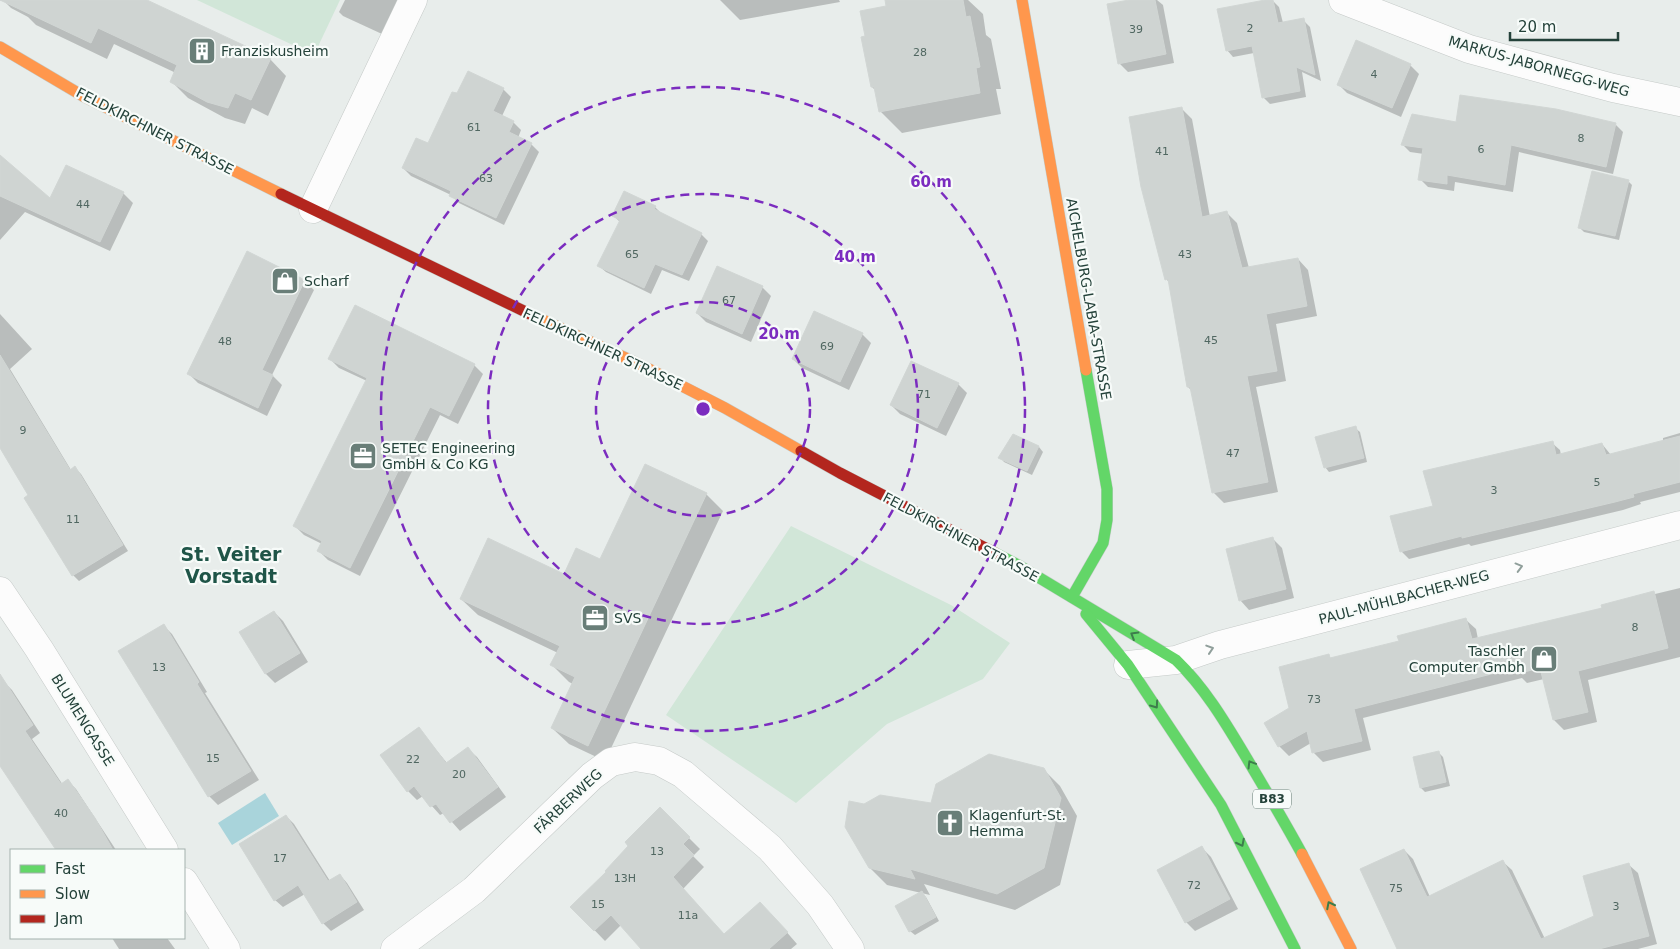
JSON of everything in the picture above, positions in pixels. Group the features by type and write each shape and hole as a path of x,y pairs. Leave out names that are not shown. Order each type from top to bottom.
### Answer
{"main road":[{"name":"AICHELBURG-LABIA-STRASSE","path":"1022,0 1107,489 1107,520 1103,543 1072,597"},
{"name":"FELDKIRCHNER STRASSE","path":"0,47 91,100 313,210 674,382 761,427 848,477 1018,565 1176,660 1198,681 1213,702 1271,798 1317,881 1351,949"},
{"name":"FELDKIRCHNER STRASSE","path":"1072,597 1128,665 1221,805 1295,949"}],"street":[{"path":"313,210 413,0"},
{"name":"MARKUS-JABORNEGG-WEG","path":"1343,0 1468,49 1613,88 1680,102"},
{"name":"PAUL-MÜHLBACHER-WEG","path":"1128,665 1176,660 1220,645 1680,525"},
{"name":"BLUMENGASSE","path":"0,591 39,649 163,849"},
{"name":"FÄRBERWEG","path":"394,949 474,890 592,776 611,762 635,757 659,761 684,774 770,848 820,905 850,949"},
{"path":"185,884 226,949"}],"green space":[{"path":"197,0 340,0 314,55"},
{"path":"791,526 951,605 1010,643 983,679 887,724 796,803 666,715"}],"water":[{"path":"265,793 279,816 232,845 218,823"}],"building":[{"name":"Franziskusheim","path":"0,0 147,0 271,58 251,100 235,93 228,108 207,102 170,82 177,65 98,28 91,43"},
{"path":"885,0 963,0 966,17 970,16 980,67 976,68 980,93 879,112 874,87 871,87 861,37 865,36 860,11 886,6"},
{"path":"1129,0 1155,0 1166,54 1118,64 1107,4"},
{"path":"1273,0 1278,23 1304,18 1315,75 1296,67 1300,91 1262,98 1252,46 1226,51 1217,9"},
{"path":"1356,40 1411,64 1392,108 1337,85"},
{"path":"468,71 504,88 493,111 514,121 509,132 532,143 496,218 449,196 451,191 402,168 416,138 428,143 452,92 457,93"},
{"path":"1460,95 1556,109 1616,123 1606,167 1511,145 1505,185 1447,175 1447,184 1418,180 1423,148 1401,145 1412,114 1456,122"},
{"path":"1182,107 1202,217 1227,211 1242,268 1298,258 1307,306 1266,314 1277,371 1247,376 1268,482 1212,493 1190,387 1187,387 1168,279 1165,280 1141,187 1129,117"},
{"path":"0,155 50,198 66,165 124,192 100,242 0,196"},
{"path":"1592,171 1629,180 1615,236 1578,228"},
{"path":"624,191 656,206 654,209 702,233 682,275 655,264 644,288 597,266 620,220 612,216"},
{"path":"247,251 305,280 262,370 273,375 258,408 187,374"},
{"path":"717,266 763,286 742,334 696,313"},
{"path":"355,305 475,364 449,416 430,407 350,568 317,551 322,541 293,526 367,378 328,359"},
{"path":"814,311 863,333 840,382 792,359"},
{"path":"0,355 70,470 75,466 123,545 72,576 24,498 28,495 0,448"},
{"path":"911,361 959,383 937,428 890,405"},
{"path":"1356,426 1364,458 1324,468 1315,437"},
{"path":"1013,434 1039,446 1027,471 998,458"},
{"path":"1680,436 1680,482 1633,494 1634,497 1615,502 1462,538 1462,536 1400,552 1390,516 1433,506 1423,471 1553,441 1556,455 1602,443 1606,455"},
{"path":"645,464 707,493 588,746 551,728 575,677 550,665 560,646 460,599 488,538 564,574 576,548 600,559"},
{"path":"1273,537 1286,589 1239,601 1226,549"},
{"path":"1654,591 1668,648 1578,671 1588,712 1553,720 1540,668 1516,674 1515,668 1354,709 1362,741 1312,753 1307,731 1278,747 1264,723 1289,708 1279,667 1329,654 1330,658 1399,641 1397,636 1466,618 1472,639 1602,608 1601,605"},
{"path":"274,611 300,653 265,674 239,632"},
{"path":"164,624 199,682 197,684 251,771 208,797 118,651"},
{"path":"0,674 33,725 25,731 61,784 68,779 95,818 112,849 55,849 0,766"},
{"path":"419,727 446,763 468,747 498,787 450,823 436,804 430,807 414,786 407,792 380,755"},
{"path":"1439,751 1446,782 1420,788 1413,757"},
{"name":"Klagenfurt-St. Hemma","path":"989,754 1044,768 1061,798 1044,868 997,894 910,869 915,879 869,868 845,827 849,801 864,804 880,795 931,803 936,784"},
{"path":"660,807 690,837 683,844 694,855 673,877 724,934 760,902 788,932 769,949 641,949 611,915 594,931 570,907 606,872 628,846 625,842"},
{"path":"286,815 328,881 340,874 357,902 322,924 298,885 274,901 239,844"},
{"path":"1202,846 1230,899 1185,923 1157,870"},
{"path":"1404,849 1427,897 1503,860 1541,939 1594,916 1583,876 1629,863 1649,936 1599,949 1397,949 1360,869"},
{"path":"922,891 936,917 909,932 895,906"}],"traffic: fast":[{"path":"1072,597 1103,543 1107,520 1107,489 1086,370"},
{"path":"995,553 1176,660 1196,682 1222,718 1302,854"},
{"path":"1086,614 1128,665 1221,805 1295,949"}],"traffic: slow":[{"path":"1022,0 1086,370"},
{"path":"0,47 83,96 281,194"},
{"path":"530,314 641,365 725,408 801,451"},
{"path":"1302,854 1351,949"}],"traffic: jam":[{"path":"281,194 530,314"},
{"path":"801,451 995,553"}],"place":[{"name":"Franziskusheim","path":"202,51"},
{"name":"Scharf","path":"285,281"},
{"name":"SETEC Engineering GmbH & Co KG","path":"363,456"},
{"name":"SVS","path":"595,618"},
{"name":"Taschler Computer Gmbh","path":"1544,659"},
{"name":"Klagenfurt-St. Hemma","path":"950,823"}],"district":[{"name":"St. Veiter Vorstadt","path":"231,565"}]}
